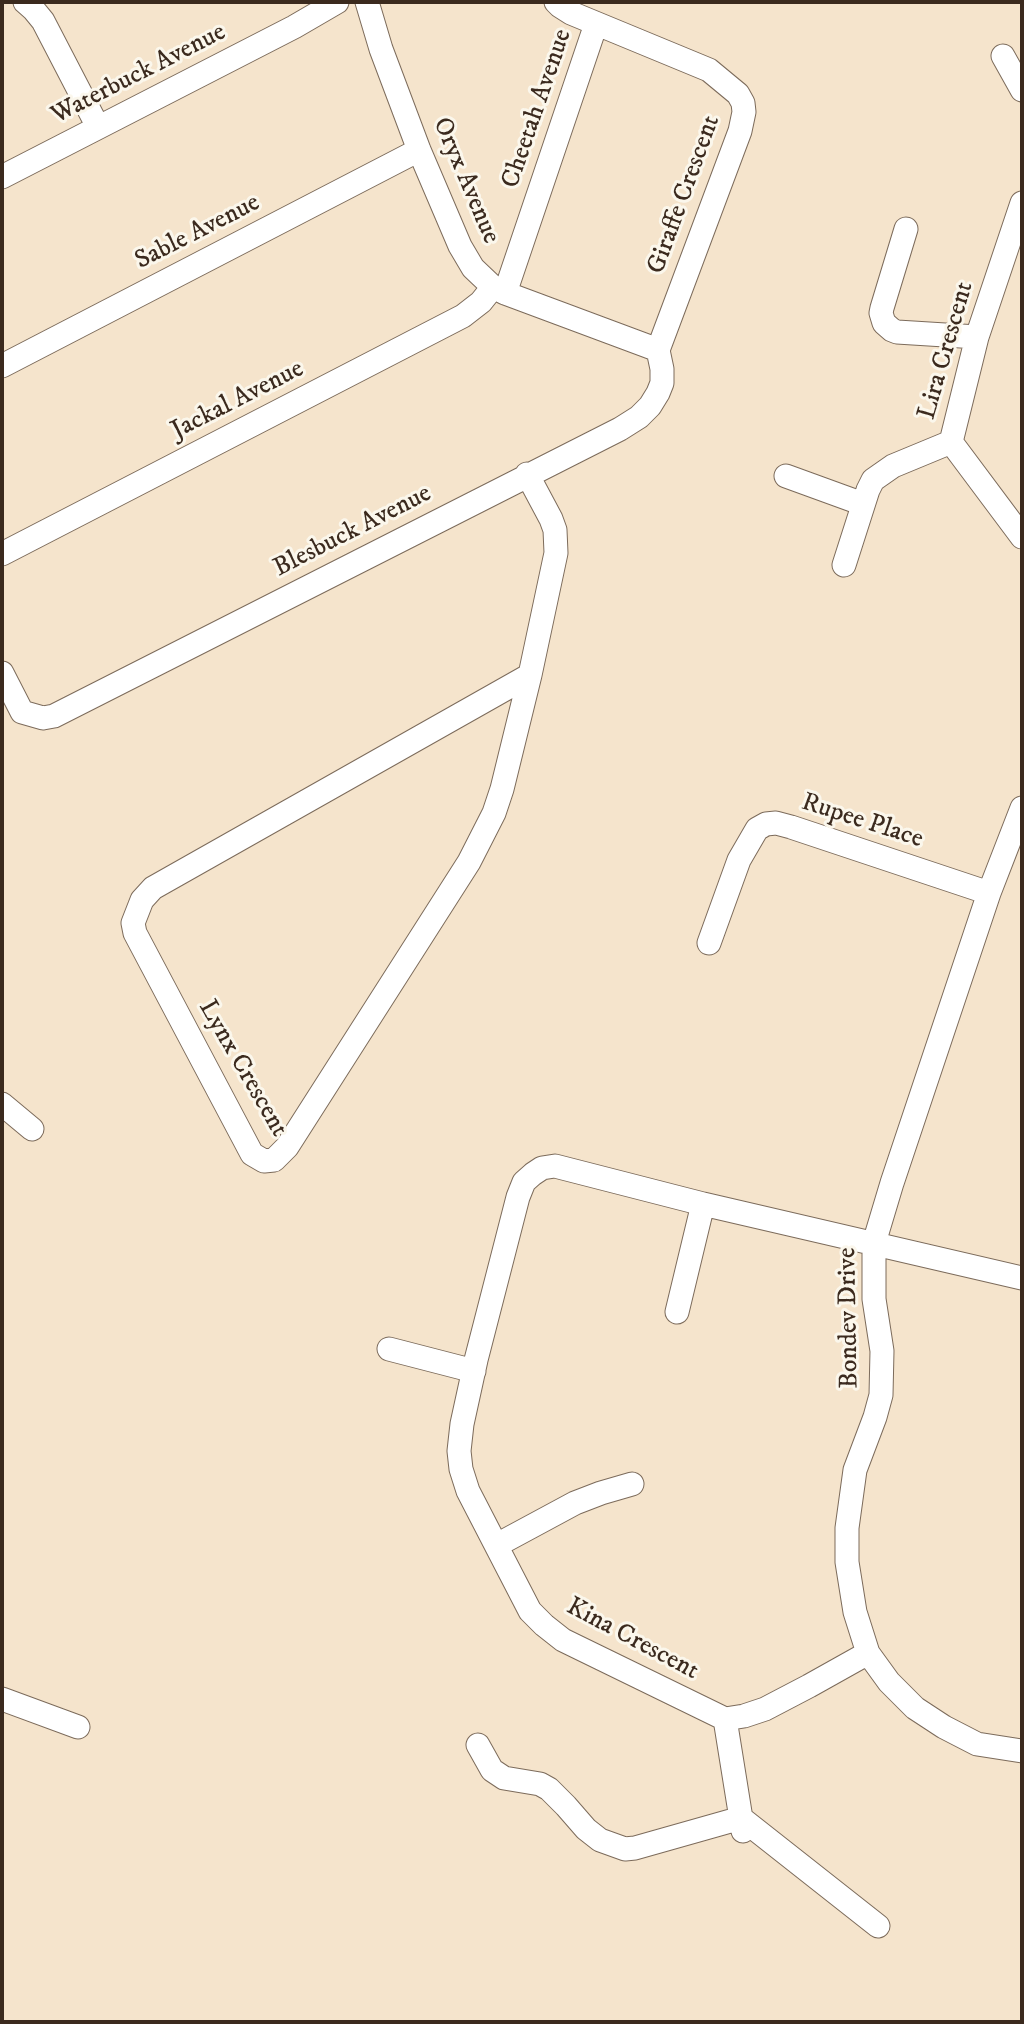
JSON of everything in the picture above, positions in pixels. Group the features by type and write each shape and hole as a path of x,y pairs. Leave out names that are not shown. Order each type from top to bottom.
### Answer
{"street":[{"path":"25,2 43,21 98,127"},
{"name":"Waterbuck Avenue","path":"2,177 317,15 337,2"},
{"name":"Oryx Avenue","path":"367,2 381,49 419,150 472,268 499,290 658,350"},
{"name":"Giraffe Crescent","path":"556,2 571,13 709,70 738,94 743,103 740,131 658,350"},
{"name":"Cheetah Avenue","path":"499,290 596,24"},
{"path":"1003,56 1022,89"},
{"name":"Sable Avenue","path":"2,366 419,150"},
{"name":"Lira Crescent","path":"1022,203 977,337 951,442 1022,537"},
{"path":"906,229 882,308 884,323 897,331 977,337"},
{"name":"Jackal Avenue","path":"2,554 463,316 499,290"},
{"name":"Blesbuck Avenue","path":"2,673 22,712 43,718 54,716 620,429 650,406 662,383 658,350"},
{"path":"845,565 873,480 892,466 951,442"},
{"name":"Lynx Crescent","path":"527,474 551,519 556,540 552,572 530,675 494,813 469,862 287,1147 274,1160 264,1161 253,1154 135,933 133,923 142,901 153,888 530,675"},
{"path":"786,476 863,504"},
{"name":"Bondev Drive","path":"1022,808 989,893 874,1243 874,1299 882,1351 881,1395 855,1470 847,1528 847,1562 855,1612 868,1653 889,1682 915,1708 944,1727 978,1744 1022,1751"},
{"name":"Rupee Place","path":"709,943 739,860 757,829 766,824 776,823 791,827 989,893"},
{"path":"2,1104 32,1129"},
{"name":"Kina Crescent","path":"725,1719 573,1644 544,1625 530,1611 468,1491 459,1451 462,1424 517,1197 524,1182 542,1168 555,1166 704,1204 1022,1278"},
{"path":"677,1312 704,1204"},
{"path":"389,1349 474,1371"},
{"path":"497,1545 575,1503 632,1484"},
{"path":"868,1653 765,1709 725,1719 742,1824 878,1926"},
{"path":"2,1699 78,1727"},
{"path":"478,1745 492,1770 504,1778 540,1784 549,1789 586,1829 600,1840 625,1849 742,1824"}]}
